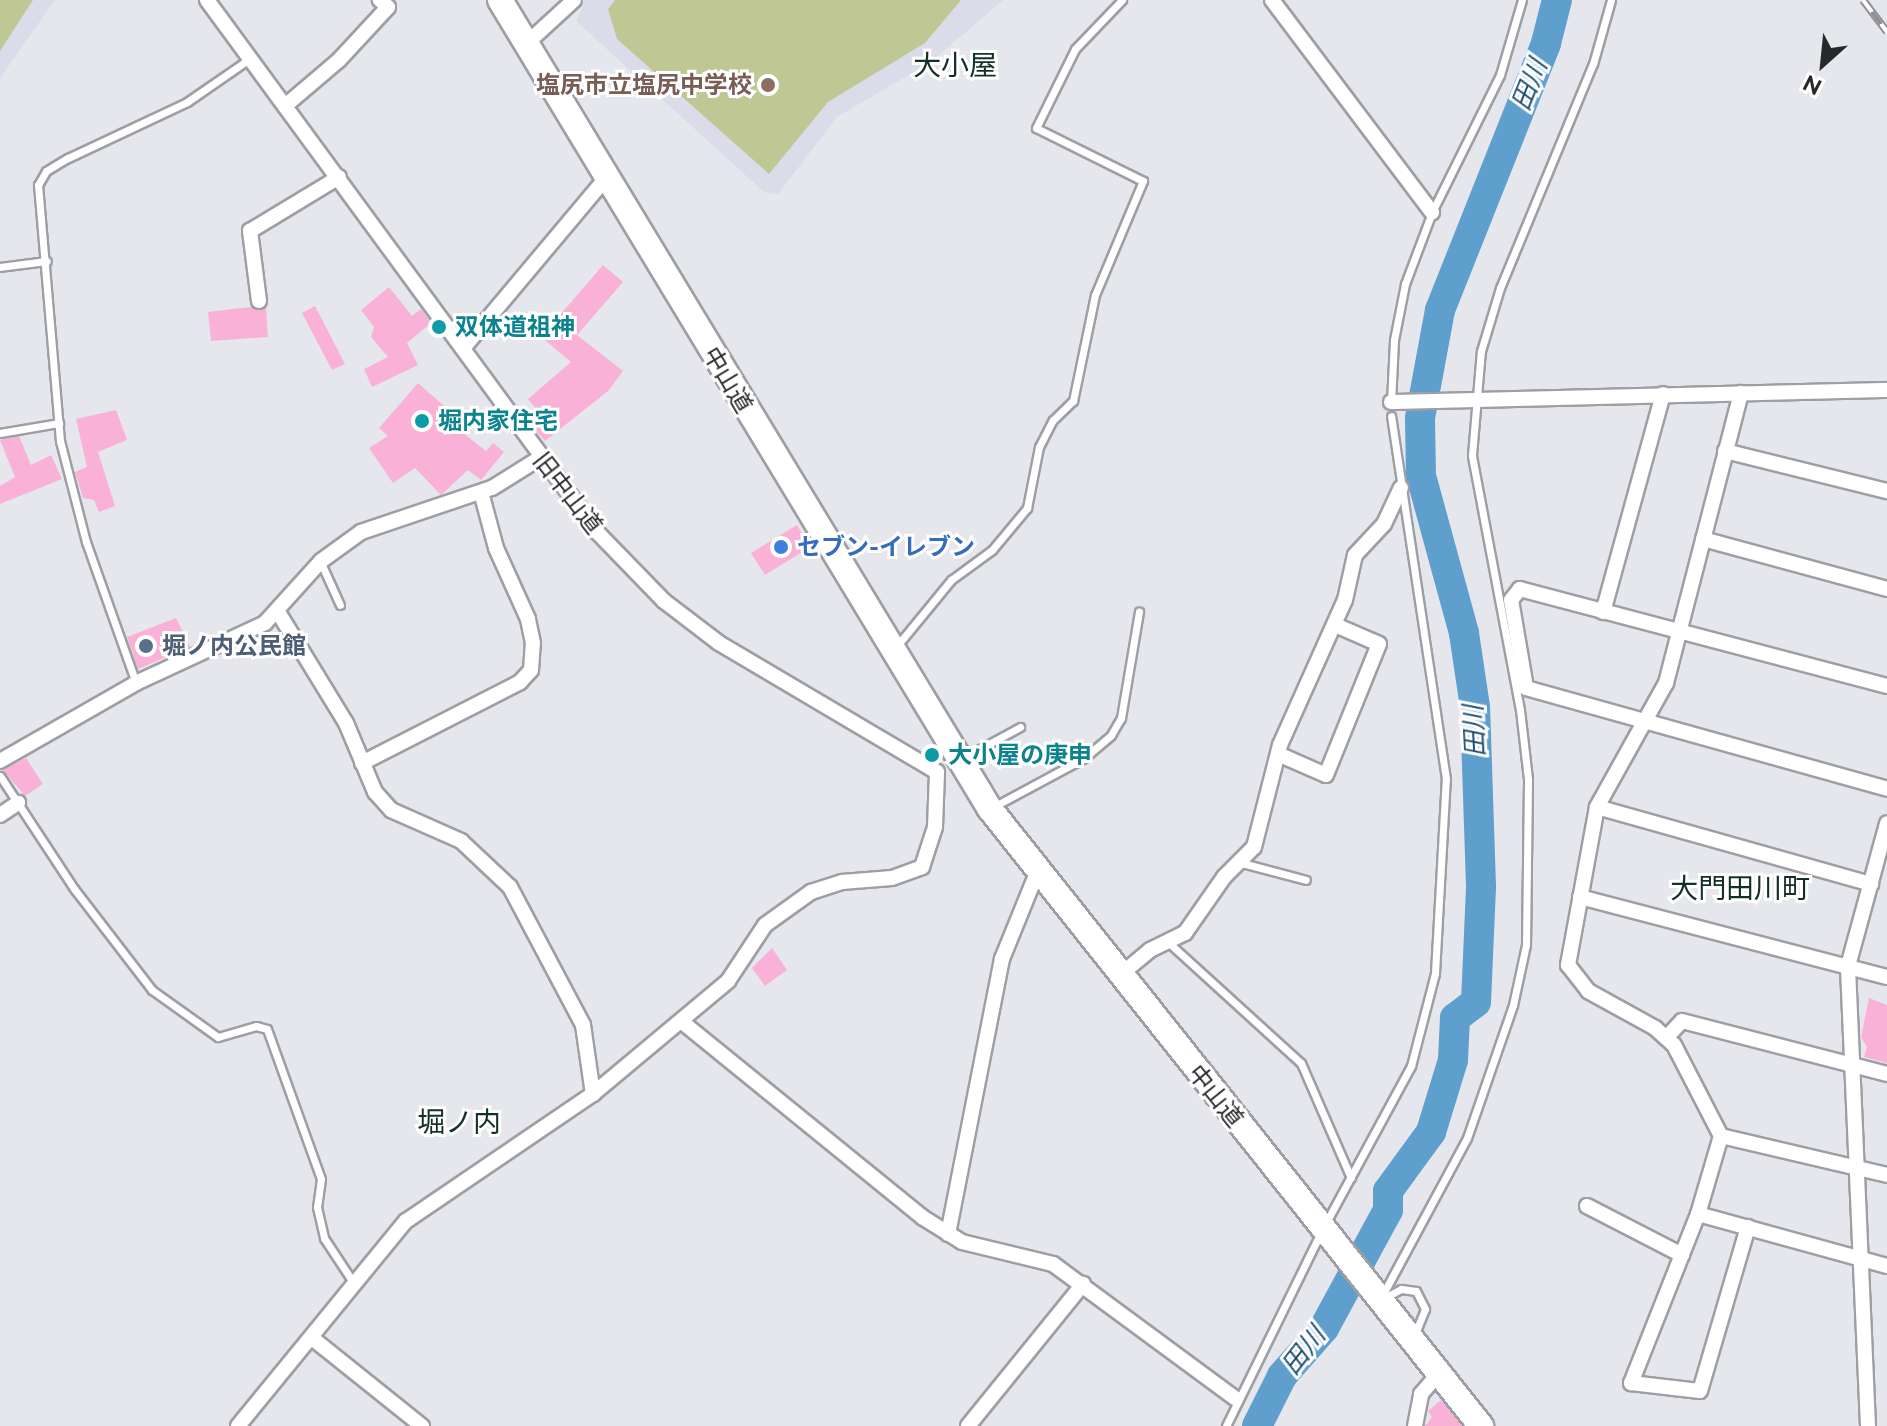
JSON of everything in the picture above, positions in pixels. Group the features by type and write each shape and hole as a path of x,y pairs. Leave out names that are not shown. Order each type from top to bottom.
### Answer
{"highway":[{"name":"中山道","path":"500,0 893,652 947,766 990,809 1037,873 1481,1426"}],"street":[{"name":"旧中山道","path":"207,0 465,346 540,458 598,533 686,619 947,766"},
{"path":"285,106 339,60 388,7 380,0"},
{"path":"526,44 574,0"},
{"path":"1272,0 1432,212"},
{"path":"259,301 250,231 339,177"},
{"path":"465,346 606,178"},
{"path":"1393,407 1476,400 1887,390"},
{"path":"1741,393 1666,683 1597,807 1568,965 1574,979 1666,1038 1721,1136 1698,1214 1631,1383 1700,1391 1748,1227"},
{"path":"1603,612 1663,394"},
{"path":"1725,451 1887,491"},
{"path":"1,759 136,683 278,612 321,561 395,516 481,492 540,458"},
{"path":"1119,976 1150,950 1169,943 1199,918 1224,877 1242,863 1254,847 1278,754 1335,625 1355,555 1384,524 1401,488"},
{"path":"362,763 520,682 531,670 528,619 496,548 481,492"},
{"path":"1703,539 1887,589"},
{"path":"1887,686 1520,589 1511,600 1526,688 1643,724 1887,789"},
{"path":"278,612 346,723 375,792 391,810 461,841 510,887 583,1025 593,1094"},
{"path":"1278,754 1326,775 1379,644 1335,625"},
{"path":"238,1426 406,1221 593,1094 728,981 765,925 811,892 922,867 935,827 947,766"},
{"path":"0,815 18,803"},
{"path":"1597,807 1871,884"},
{"path":"1868,1426 1848,966 1887,823"},
{"path":"948,1234 1002,959 1037,873"},
{"path":"1580,897 1887,977"},
{"path":"681,1021 948,1234 962,1242 1053,1264 1235,1398"},
{"path":"1666,1038 1682,1021 1887,1074"},
{"path":"1721,1136 1887,1175"},
{"path":"1587,1206 1682,1255"},
{"path":"1698,1214 1887,1266"},
{"path":"968,1426 1083,1284"},
{"path":"312,1338 422,1426"},
{"path":"1415,1426 1421,1394 1439,1373"}],"lane":[{"path":"893,652 951,580 992,550 1027,508 1039,447 1053,420 1073,401 1095,295 1143,181 1036,128 1075,49 1122,0"},
{"path":"1226,1426 1235,1398 1411,1066 1435,973 1444,889 1446,779 1401,488 1393,407 1394,340 1405,284 1432,212 1500,75 1522,0"},
{"path":"1379,1298 1467,1138 1513,1005 1526,945 1528,779 1520,710 1472,455 1476,400 1485,333 1593,64 1611,0"},
{"path":"136,683 86,542 59,423 47,261 36,199 46,171 187,102 249,59"},
{"path":"0,267 47,261"},
{"path":"0,433 59,423"},
{"path":"321,561 340,605"},
{"path":"990,809 1084,758 1111,735 1121,718 1139,612"},
{"path":"947,766 1020,727"},
{"path":"0,776 75,890 152,990 218,1037 256,1026 267,1029 321,1179 317,1207 324,1238 353,1282"},
{"path":"1242,863 1306,880"},
{"path":"1169,943 1301,1063 1351,1178"},
{"path":"1379,1298 1401,1289 1416,1291 1425,1309 1412,1339"}],"shaded area":[{"path":"0,0 55,0 0,78"},
{"name":"塩尻市立塩尻中学校","path":"585,0 1003,0 932,61 837,117 778,194 764,192 576,21"}],"green space":[{"path":"0,0 33,0 0,51"},
{"name":"塩尻市立塩尻中学校","path":"615,0 961,0 925,43 828,102 769,174 617,39 608,9"}],"building":[{"path":"603,265 623,282 577,335 623,371 608,391 545,441 531,425 542,416 528,399 571,362 541,337"},
{"path":"389,287 412,316 421,309 431,323 407,343 418,365 372,387 364,369 388,357 371,337 374,327 361,310"},
{"path":"315,306 345,364 332,370 302,313"},
{"path":"266,308 268,337 211,341 208,312"},
{"path":"418,383 459,419 453,425 486,451 493,443 504,452 481,480 468,470 441,495 415,468 393,483 369,448 388,436 379,428"},
{"path":"116,410 127,440 98,452 115,506 99,512 94,500 83,498 75,472 87,467 76,419"},
{"path":"19,436 31,465 51,455 62,479 0,504 0,486 15,477 0,440"},
{"path":"797,525 810,547 765,575 751,553"},
{"path":"176,618 190,647 138,669 127,637"},
{"path":"26,758 43,784 25,796 3,770"},
{"path":"772,948 787,970 765,986 752,968"},
{"path":"1869,998 1887,1005 1887,1063 1864,1057 1867,1047 1861,1037"},
{"path":"1441,1400 1462,1426 1425,1426 1432,1417 1428,1411"}],"waterway":[{"name":"田川","path":"1257,1426 1282,1376 1324,1328 1388,1210 1388,1191 1431,1132 1453,1060 1455,1018 1476,1002 1481,886 1475,707 1464,633 1421,476 1420,418 1440,310 1546,43 1557,0"}],"railway":[{"path":"1863,0 1887,32"}],"place":[{"name":"塩尻市立塩尻中学校","path":"768,85"},
{"name":"双体道祖神","path":"439,327"},
{"name":"堀内家住宅","path":"422,421"},
{"name":"セブン-イレブン","path":"781,547"},
{"name":"堀ノ内公民館","path":"146,646"},
{"name":"大小屋の庚申","path":"932,755"}],"district":[{"name":"大小屋","path":"955,66"},
{"name":"大門田川町","path":"1740,889"},
{"name":"堀ノ内","path":"459,1123"}]}
